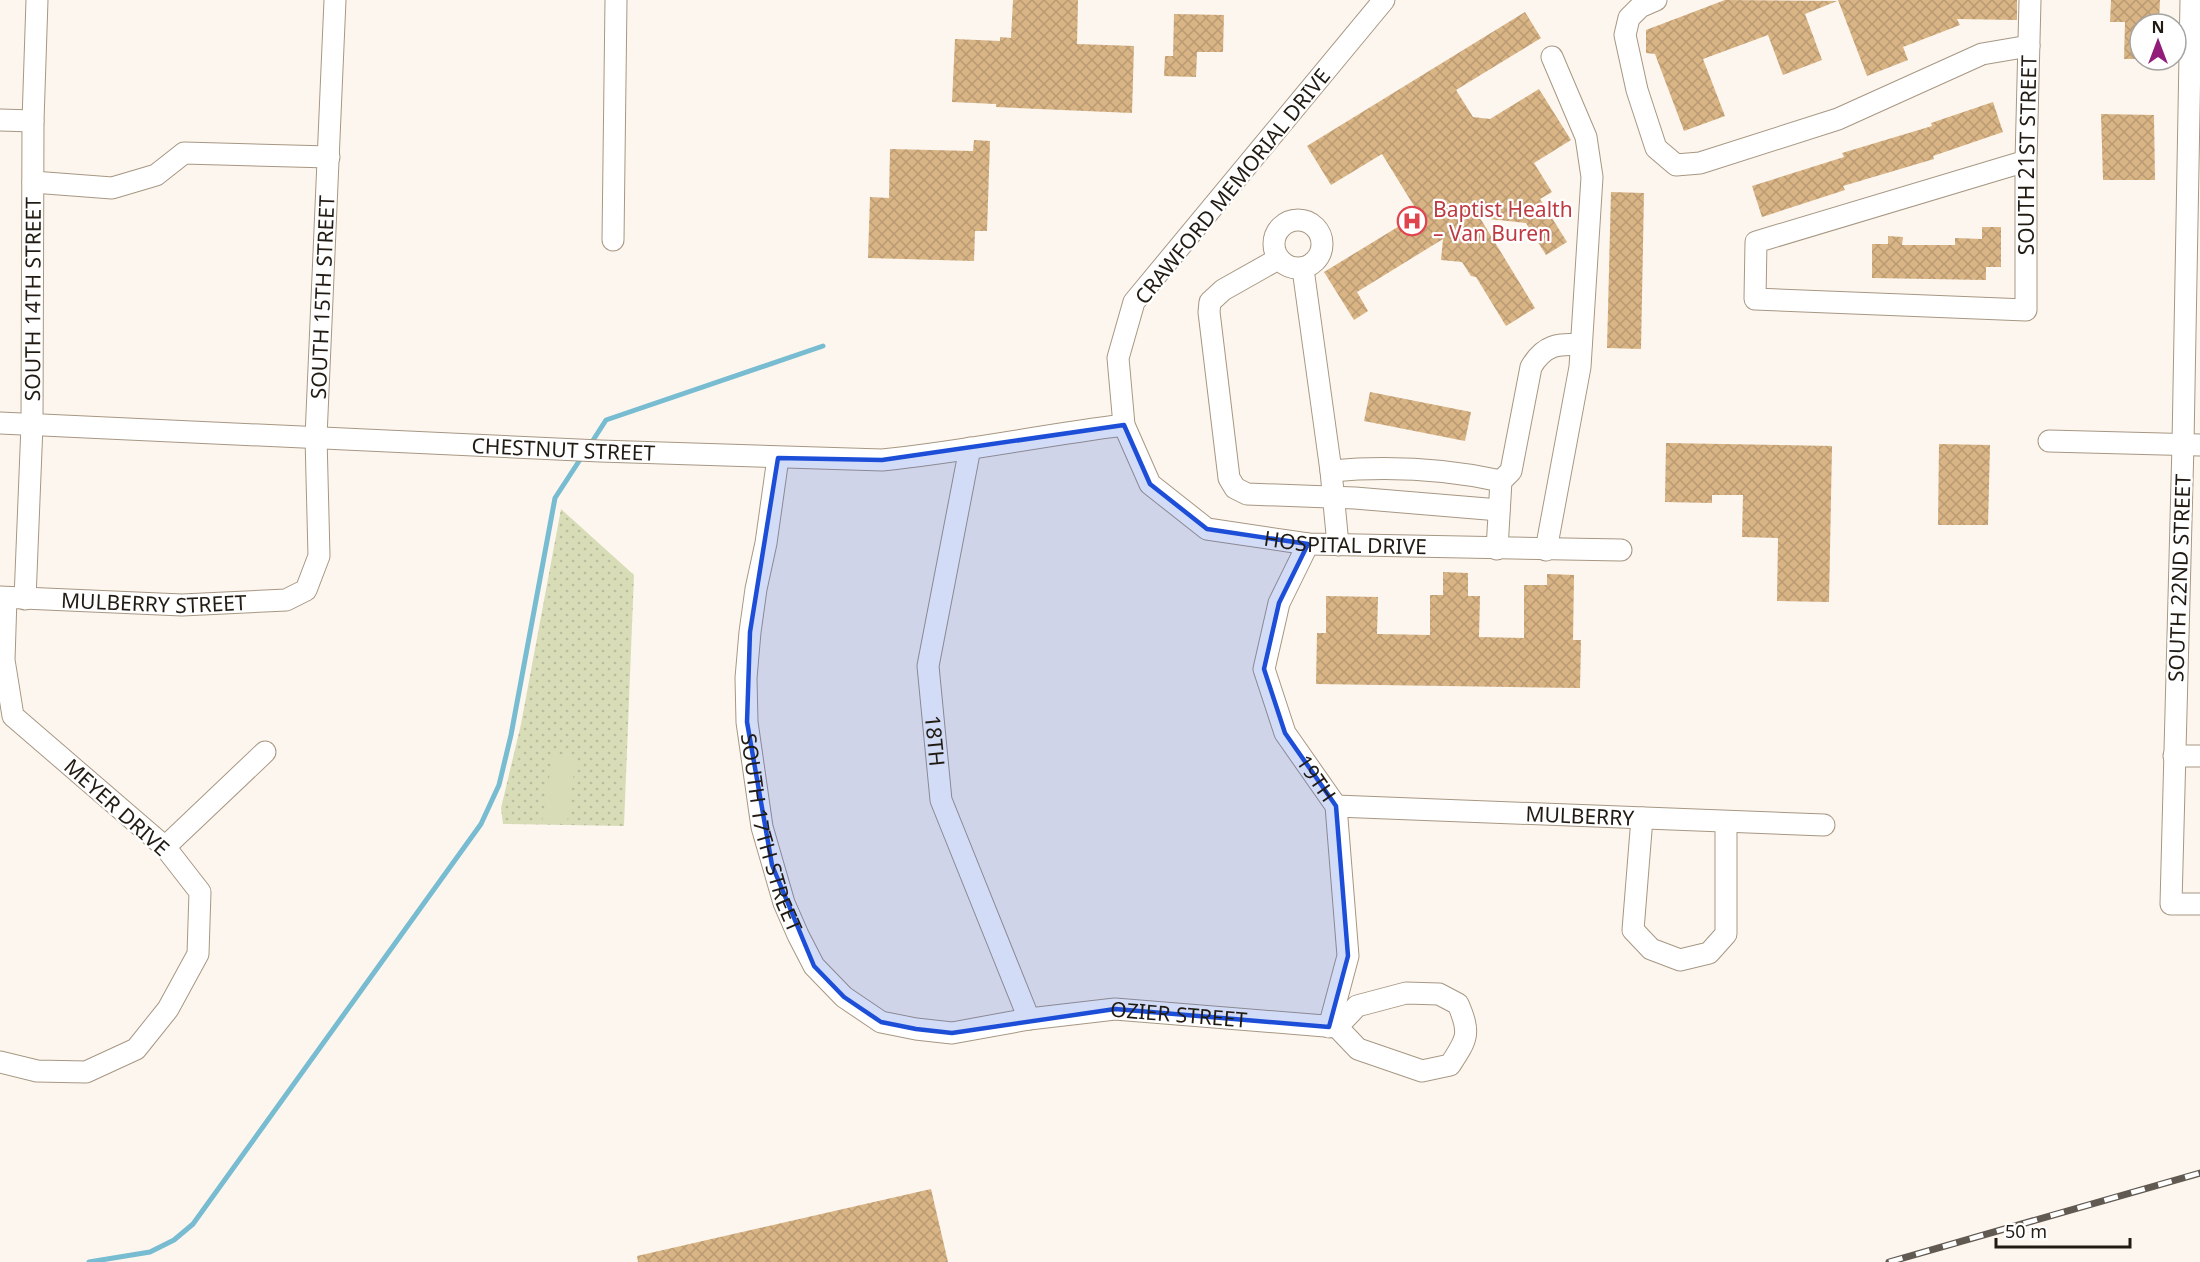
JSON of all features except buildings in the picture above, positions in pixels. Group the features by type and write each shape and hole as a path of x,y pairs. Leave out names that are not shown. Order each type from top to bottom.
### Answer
{"street":[{"name":"SOUTH 14TH STREET","path":"10,598 32,425 33,121 37,0"},
{"name":"SOUTH 15TH STREET","path":"306,590 319,556 316,437 335,0"},
{"path":"613,240 616,0"},
{"name":"CRAWFORD MEMORIAL DRIVE","path":"1124,424 1118,358 1134,302 1384,0"},
{"path":"1656,0 1640,7 1629,18 1625,35 1637,90 1656,148 1676,165 1700,163 1838,119 1982,54 2029,46"},
{"name":"SOUTH 21ST STREET","path":"2026,161 1756,243 1755,299 2026,310 2026,161 2030,0"},
{"name":"SOUTH 22ND STREET","path":"2191,0 2191,444 2174,756 2170,904 2200,904"},
{"path":"1546,550 1580,367 1592,177 1586,137 1552,57"},
{"path":"0,120 33,121"},
{"path":"33,182 112,188 156,175 184,153 328,157"},
{"path":"1303,220 1317,229 1323,245 1317,260 1303,269 1289,267 1278,258 1274,251 1276,234 1287,223 1303,220"},
{"path":"1278,258 1223,290 1210,302 1209,312 1229,478 1235,488 1247,494 1333,497 1499,510"},
{"path":"1303,269 1331,471 1338,545"},
{"path":"1497,549 1501,481 1511,471 1531,367 1537,357 1552,347 1562,344 1581,345"},
{"name":"CHESTNUT STREET","path":"0,423 600,451 882,460 929,455 1049,434 1124,424"},
{"name":"HOSPITAL DRIVE","path":"1124,424 1150,484 1207,529 1308,544 1621,550"},
{"path":"2049,441 2191,444"},
{"name":"18TH","path":"970,448 928,666 941,800 1029,1019"},
{"name":"SOUTH 17TH STREET","path":"778,458 750,632 746,678 747,722 762,827 778,884 798,935 814,966 843,997 881,1022 952,1033 1029,1019"},
{"path":"1331,471 1359,468 1468,474 1501,481"},
{"name":"19TH","path":"1308,544 1279,603 1264,669 1285,733 1336,806 1348,956 1333,1027"},
{"name":"MULBERRY STREET","path":"10,598 182,605 285,600 306,590"},
{"name":"MEYER DRIVE","path":"0,1062 37,1071 86,1072 136,1049 168,1009 198,954 200,892 165,847 13,716 4,660 10,598"},
{"path":"165,847 265,752"},
{"path":"2174,756 2200,756"},
{"name":"MULBERRY","path":"1336,806 1824,825"},
{"path":"1642,818 1633,930 1651,949 1680,960 1709,952 1726,934 1726,822"},
{"path":"1406,993 1439,994 1458,1004 1467,1024 1463,1044 1450,1065 1422,1071 1358,1049 1333,1027 1357,1006 1406,993"},
{"name":"OZIER STREET","path":"1029,1019 1114,1009 1333,1027"}],"highlighted area":[{"path":"1124,425 1150,484 1207,529 1308,544 1279,603 1264,669 1285,733 1336,806 1348,956 1329,1027 1115,1009 952,1033 916,1029 881,1022 844,997 814,966 772,865 747,722 750,632 778,458 882,460"}],"green space":[{"path":"561,509 634,575 624,826 503,824 501,808 521,724"},
{"path":"553,754 576,757 567,823 542,822"}],"waterway":[{"path":"590,445 606,420 823,346"},
{"path":"89,1262 150,1252 174,1240 193,1224 481,824 499,785 511,735 555,498 583,455"}],"railway":[{"path":"1889,1262 2200,1173"}],"place":[{"name":"Baptist Health – Van Buren","path":"1412,221"}]}
